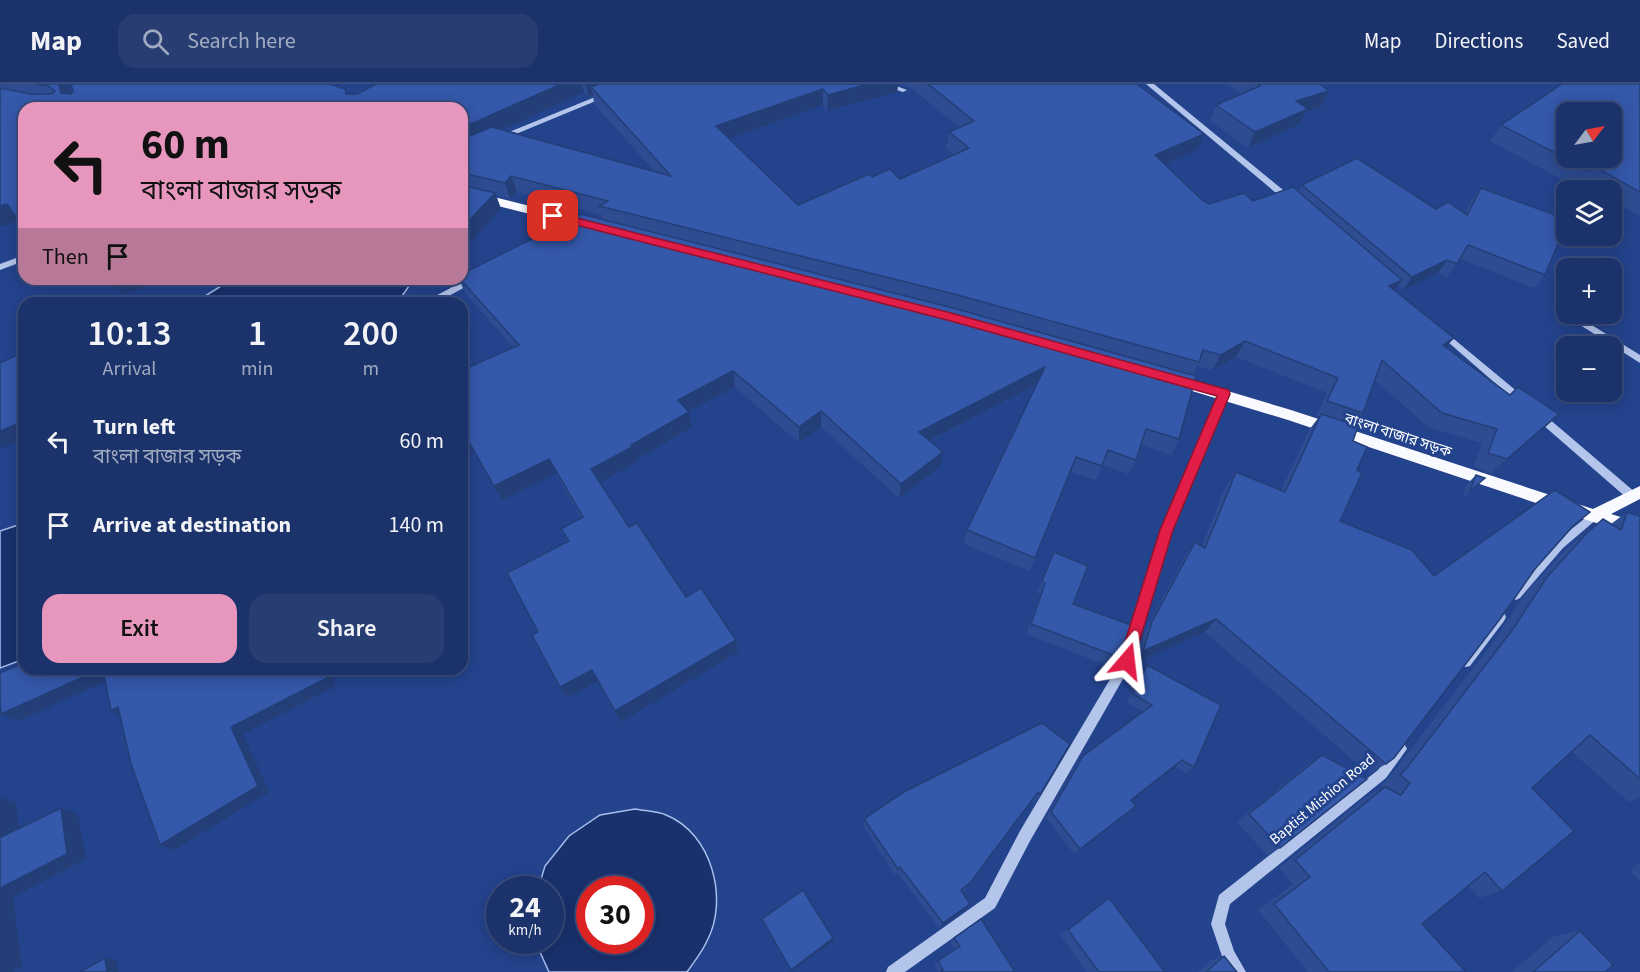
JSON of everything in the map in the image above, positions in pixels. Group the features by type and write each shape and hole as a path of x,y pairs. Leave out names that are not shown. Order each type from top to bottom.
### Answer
{"main road":[{"path":"468,195 570,224 598,227"},
{"name":"বাংলা বাজার সড়ক","path":"1156,375 1224,394 1593,516 1640,529"},
{"path":"1593,516 1636,494"}],"street":[{"path":"491,141 633,84"},
{"path":"883,84 903,90"},
{"path":"1150,84 1301,210"},
{"path":"0,267 18,260"},
{"path":"468,282 484,273"},
{"path":"440,297 462,285"},
{"path":"1584,324 1640,360"},
{"path":"1435,326 1636,494"},
{"path":"893,972 990,903 1025,836 1127,661 1167,530 1224,394"},
{"path":"1458,674 1521,587 1559,545 1593,516"},
{"name":"Baptist Mishion Road","path":"1239,972 1228,954 1218,924 1224,900 1382,774 1409,738"}],"water":[{"path":"223,285 410,285 401,297 204,297"},
{"path":"18,525 18,661 0,668 0,531"},
{"path":"635,809 666,815 682,824 695,837 712,869 716,888 716,907 707,941 687,972 549,972 541,954 564,954 564,876 542,876 545,866 569,836 600,815"}],"building":[{"path":"36,84 59,84 61,93 71,94 73,91 71,84 330,84 345,89 346,94 357,94 376,84 561,84 468,125 468,102 18,102 18,220 7,204 0,206 0,88 31,94 52,94 55,91 48,86"},
{"path":"599,84 868,84 828,95 823,89 716,126 798,205 869,174 872,177 890,169 900,179 969,148 949,132 974,121 928,84 1137,84 1204,134 1155,155 1202,200 1209,204 1244,193 1253,201 1293,187 1402,280 1389,286 1454,338 1443,345 1510,395 1518,387 1559,414 1507,459 1488,453 1497,429 1442,413 1382,360 1363,413 1327,401 1338,378 1245,341 1221,355 1203,350 1199,362 954,294 599,206 608,201 511,176 505,183 468,174 468,137 492,127 671,176 591,87"},
{"path":"1258,84 1320,84 1329,91 1296,101 1308,109 1255,132 1216,105 1260,86"},
{"path":"1562,84 1640,84 1640,192 1597,168 1622,168 1622,102 1556,102 1556,153 1501,125"},
{"path":"1357,158 1436,209 1448,202 1467,215 1481,188 1556,215 1557,246 1545,275 1468,245 1457,264 1447,260 1412,277 1302,185"},
{"path":"468,186 495,193 468,222"},
{"path":"581,214 953,308 1196,376 1179,439 1146,429 1136,460 1108,450 1102,466 1076,457 1035,558 967,530 1045,367 919,432 943,452 901,484 821,411 799,427 733,371 678,400 689,412 591,469 629,527 637,523 686,597 701,588 736,640 615,711 592,670 560,687 532,635 538,632 507,573 569,541 561,529 583,517 549,459 494,486 468,440 468,367 519,345 465,285 468,285 468,271"},
{"path":"18,355 18,424 0,431 0,363"},
{"path":"1321,414 1358,426 1353,441 1367,447 1357,470 1362,473 1340,521 1412,550 1434,576 1555,490 1590,512 1573,526 1535,569 1500,619 1394,758 1386,764 1216,619 1143,651 1152,622 1195,542 1205,548 1236,472 1285,492"},
{"path":"1476,475 1485,478 1470,491"},
{"path":"1627,512 1640,516 1640,779 1590,735 1532,788 1574,831 1502,891 1485,872 1422,924 1466,972 1329,972 1274,904 1310,877 1295,860 1385,787 1401,795 1410,783 1400,775 1513,629 1547,577 1586,534 1603,519 1621,530"},
{"path":"1054,552 1088,566 1073,604 1134,626 1121,658 1031,624 1045,583 1042,581"},
{"path":"1147,665 1221,705 1194,767 1182,760 1131,800 1136,806 1080,849 1051,812 1083,756 1152,705 1133,694"},
{"path":"18,666 18,675 88,675 1,714 0,673"},
{"path":"104,675 326,675 327,678 231,727 258,786 160,845 131,764 118,707 111,711"},
{"path":"1042,723 1070,744 1040,795 1038,792 970,883 961,890 970,904 943,923 900,867 898,869 864,819 904,792"},
{"path":"1322,755 1367,779 1280,848 1249,814"},
{"path":"61,808 67,854 0,888 0,826 1,837"},
{"path":"803,890 833,938 791,970 762,919"},
{"path":"1109,898 1165,972 1099,972 1068,930"},
{"path":"981,919 1015,972 941,972 943,970 938,961 960,946 954,938"},
{"path":"1580,931 1613,965 1605,972 1533,972"},
{"path":"1224,956 1237,972 1206,972"},
{"path":"105,958 107,972 80,972"}],"route":[{"path":"553,216 951,317 1224,394 1167,530 1127,661"}]}
